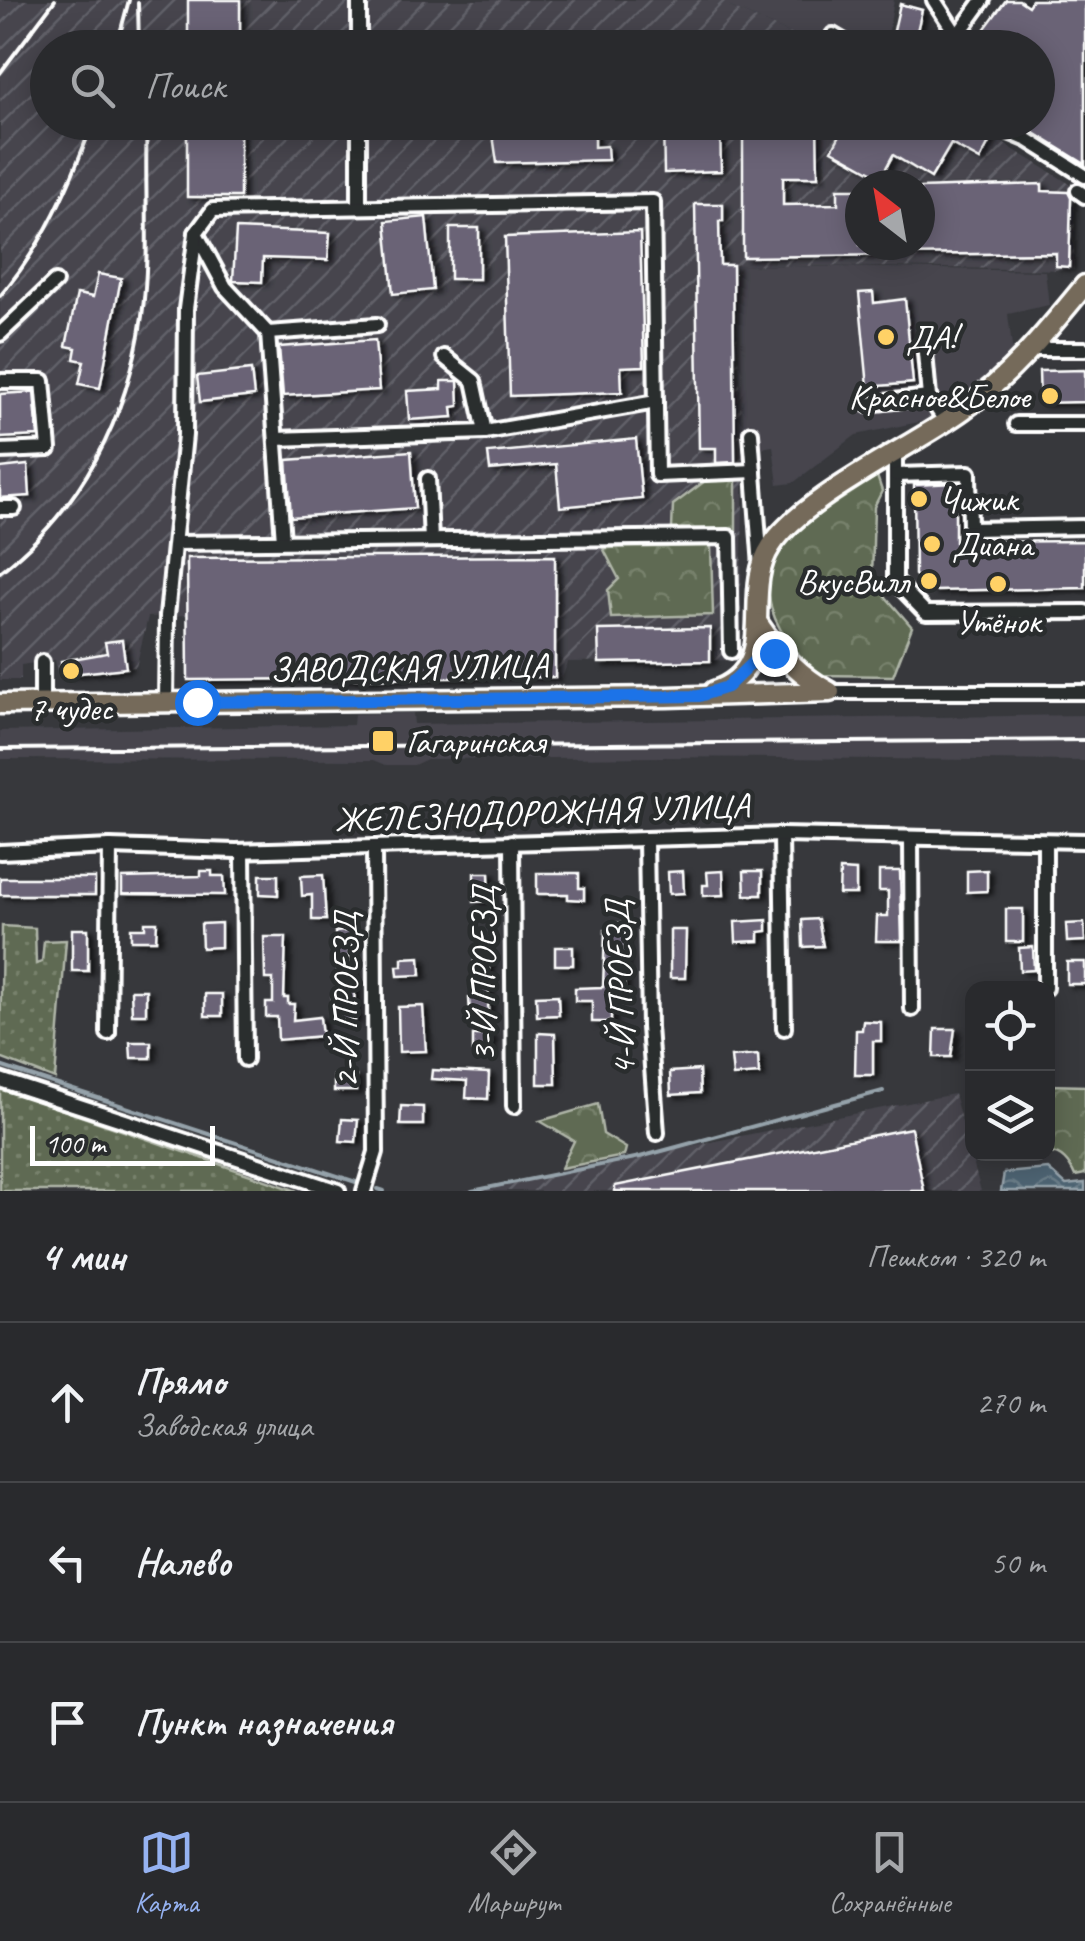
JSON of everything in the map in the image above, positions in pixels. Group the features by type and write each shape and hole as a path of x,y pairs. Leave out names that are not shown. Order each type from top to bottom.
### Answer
{"main road":[{"path":"785,658 790,670 788,686 771,694 754,683 749,667 758,623 761,568 769,549 802,514 946,422 997,384 1085,285"},
{"path":"758,623 785,658 808,680 830,692"},
{"path":"699,696 727,687 767,654 785,658"},
{"name":"ЗАВОДСКАЯ УЛИЦА","path":"0,704 830,692"}],"street":[{"path":"359,0 359,30"},
{"path":"934,0 953,30"},
{"path":"967,30 983,0"},
{"path":"359,140 359,207"},
{"path":"1028,140 1085,176"},
{"path":"166,702 168,616 185,435 186,309 196,233 213,210 653,202 657,476 754,472"},
{"path":"196,233 225,286 268,333 283,542"},
{"path":"0,334 55,282"},
{"path":"268,333 377,326"},
{"path":"924,342 930,397 946,422"},
{"path":"1031,349 1085,349"},
{"path":"444,357 474,381 485,432"},
{"path":"0,381 43,380 49,449 0,451"},
{"path":"866,404 930,397"},
{"path":"276,440 485,432 656,402"},
{"path":"1016,424 1085,424"},
{"path":"751,433 761,568"},
{"path":"896,454 895,580 926,612 1085,612"},
{"path":"896,475 969,473 970,529 1085,527"},
{"path":"428,478 431,540"},
{"path":"175,542 729,537 731,651"},
{"path":"42,662 42,704"},
{"path":"830,692 1085,692"},
{"path":"781,835 784,1028"},
{"name":"ЖЕЛЕЗНОДОРОЖНАЯ УЛИЦА","path":"0,852 110,847 243,851 781,835 1085,841"},
{"path":"911,838 912,1010"},
{"name":"4-Й ПРОЕЗД","path":"646,840 649,1027 657,1133"},
{"path":"1045,841 1045,981"},
{"name":"3-Й ПРОЕЗД","path":"512,842 514,1106"},
{"path":"108,1033 110,847"},
{"name":"2-Й ПРОЕЗД","path":"364,1191 376,1152 374,848"},
{"path":"243,851 245,1059"},
{"path":"0,1080 338,1191"}],"shaded area":[{"path":"0,0 730,0 730,7 782,30 30,30 30,140 998,140 1075,187 1074,270 733,265 744,451 740,660 568,662 562,678 188,680 187,615 148,617 136,667 58,676 55,660 21,665 21,680 0,680"},
{"path":"730,0 894,0 889,30 782,30 730,7"},
{"path":"733,265 1045,271 1049,305 1008,314 1013,355 929,420 856,435 793,483 778,485 773,446 744,451"},
{"path":"413,713 414,724 1085,715 1085,761 662,757 427,759 414,765 386,765 374,760 0,759 0,731 353,725 354,714"},
{"path":"954,1094 965,1134 965,1161 973,1161 981,1191 463,1191"}],"green space":[{"path":"713,475 736,475 736,532 672,529 673,505"},
{"path":"877,476 882,491 874,507 872,581 912,627 893,676 819,675 788,642 774,617 768,589 771,558 804,526"},
{"path":"711,546 713,615 611,618 608,590 619,579 603,548"},
{"path":"2,926 35,928 36,964 42,962 44,941 66,940 55,1079 0,1058"},
{"path":"1055,1085 1085,1086 1085,1174 1075,1176 1057,1154"},
{"path":"0,1088 297,1191 0,1191"},
{"path":"598,1104 603,1134 626,1148 624,1156 561,1168 574,1141 540,1121"}],"water":[{"path":"1048,1169 1066,1185 1085,1183 1085,1191 1001,1191 1004,1173"}],"building":[{"path":"188,0 240,0 240,30 188,30"},
{"path":"1006,0 1019,0 1028,6 1032,0 1085,0 1085,164 1046,140 1055,140 1055,30 984,30"},
{"path":"900,4 922,10 917,30 894,30"},
{"path":"187,140 240,140 240,197 187,197"},
{"path":"494,140 594,140 594,147 607,146 608,160 497,163"},
{"path":"663,140 720,140 721,171 664,173"},
{"path":"743,140 817,140 818,177 783,177 783,205 838,204 838,189 845,189 845,256 743,257"},
{"path":"837,140 990,140 980,160 951,144 935,171 918,170 893,155 885,170 868,170 832,150"},
{"path":"1042,184 1042,191 1068,192 1069,267 1056,266 1056,253 935,255 935,188"},
{"path":"695,204 723,204 723,221 719,221 720,265 733,265 735,462 716,463 716,448 699,448"},
{"path":"426,217 433,290 393,294 386,221"},
{"path":"450,228 479,228 479,279 450,279"},
{"path":"236,229 330,233 328,260 263,258 262,282 233,281"},
{"path":"640,232 644,366 621,367 622,392 510,396 505,237"},
{"path":"98,274 121,278 100,388 79,384 84,361 74,359 76,348 66,346 77,294 93,297"},
{"name":"ДА!","path":"873,292 874,303 905,299 913,383 868,387 859,293"},
{"path":"375,340 379,390 283,396 279,347"},
{"path":"251,370 254,396 200,402 197,376"},
{"path":"1085,370 1085,402 1040,403 1039,371"},
{"path":"442,381 458,381 459,406 452,407 453,417 409,420 407,391 442,389"},
{"path":"34,392 38,436 0,438 0,394"},
{"path":"636,439 642,499 560,507 556,464 490,470 488,453"},
{"path":"411,451 415,508 291,517 287,460"},
{"path":"28,465 30,496 0,498 0,468"},
{"path":"955,483 955,542 1085,541 1085,588 934,591 915,575 914,485"},
{"path":"555,556 555,677 188,680 187,558"},
{"path":"710,628 710,661 599,663 598,630"},
{"path":"122,640 126,668 62,675 61,661 107,653 105,642"},
{"path":"840,870 856,871 856,894 839,894"},
{"path":"987,870 987,891 967,892 967,871"},
{"path":"201,871 224,876 225,895 122,894 122,878 201,876"},
{"path":"683,871 684,893 669,894 668,872"},
{"path":"723,871 724,895 703,896 703,885 708,885 707,872"},
{"path":"744,871 762,871 762,895 745,895"},
{"path":"879,871 900,871 902,941 876,941 877,916 888,916 888,891 879,891"},
{"path":"474,873 489,873 490,901 474,902"},
{"path":"537,873 579,873 584,900 568,899 568,894 537,894"},
{"path":"260,875 278,875 278,895 260,894"},
{"path":"323,875 326,920 312,920 312,895 302,896 301,876"},
{"path":"0,878 95,878 95,895 0,895"},
{"path":"1006,909 1023,909 1023,942 1006,942"},
{"path":"818,919 823,946 803,947 802,920"},
{"path":"767,920 767,931 759,932 759,941 736,942 735,922"},
{"path":"145,922 157,922 156,940 131,940 131,928 145,928"},
{"path":"221,923 221,947 202,948 201,924"},
{"path":"613,923 625,923 624,997 611,997 611,1022 592,1022 592,1001 575,1001 575,988 603,987 605,930 613,930"},
{"path":"1084,923 1085,941 1067,942 1066,924"},
{"path":"72,929 88,929 88,971 72,971"},
{"path":"355,930 355,946 349,946 349,970 354,970 355,1020 333,1020 332,996 337,995 335,932"},
{"path":"670,930 686,930 685,978 670,978"},
{"path":"264,937 286,937 284,998 288,998 288,1004 294,1004 293,1020 320,1017 322,1036 278,1040 277,1017 266,1017 266,1003 273,1003 273,979 265,979"},
{"path":"555,947 573,947 573,965 555,965"},
{"path":"1033,947 1034,970 1020,971 1019,948"},
{"path":"420,957 421,975 398,976 397,966 402,966 402,958"},
{"path":"474,961 489,961 488,1014 470,1015"},
{"path":"1067,962 1085,962 1085,984 1067,984"},
{"path":"131,990 146,990 146,1014 132,1014"},
{"path":"205,994 222,994 222,1016 205,1016"},
{"path":"558,995 559,1015 537,1016 536,996"},
{"path":"423,1006 426,1051 399,1052 398,1007"},
{"path":"863,1021 881,1022 881,1041 873,1041 873,1075 855,1075 856,1030 862,1030"},
{"path":"935,1029 955,1029 951,1057 934,1057"},
{"path":"538,1033 555,1034 556,1084 538,1084"},
{"path":"473,1035 491,1035 490,1054 473,1054"},
{"path":"130,1042 151,1042 151,1058 131,1058"},
{"path":"758,1055 759,1074 733,1076 731,1057"},
{"path":"432,1070 489,1073 488,1099 466,1098 467,1081 431,1079"},
{"path":"699,1070 700,1093 671,1095 670,1072"},
{"path":"334,1076 356,1076 356,1091 334,1091"},
{"path":"401,1106 423,1107 423,1125 400,1125"},
{"path":"342,1119 358,1120 356,1142 340,1141"},
{"path":"911,1128 924,1191 615,1191 615,1186"}],"waterway":[{"path":"0,1066 359,1183"},
{"path":"472,1191 640,1157 883,1091"},
{"path":"378,1189 384,1191"}],"railway":[{"path":"32,30 55,0"},
{"path":"121,30 129,0"},
{"path":"138,3 139,30"},
{"path":"0,73 30,33"},
{"path":"0,296 30,256 54,213 86,140"},
{"path":"0,572 55,520 77,490 113,425 125,390 145,292 147,140"},
{"path":"0,749 1085,740"}],"place":[{"name":"ДА!","path":"886,337"},
{"name":"Красное&Белое","path":"1050,396"},
{"name":"Чижик","path":"919,499"},
{"name":"Диана","path":"932,544"},
{"name":"ВкусВилл","path":"929,581"},
{"name":"Утёнок","path":"998,584"},
{"name":"7 чудес","path":"71,671"},
{"name":"Гагаринская","path":"383,741"}],"route":[{"path":"197,702 699,696 727,687 758,657 774,653"}]}
